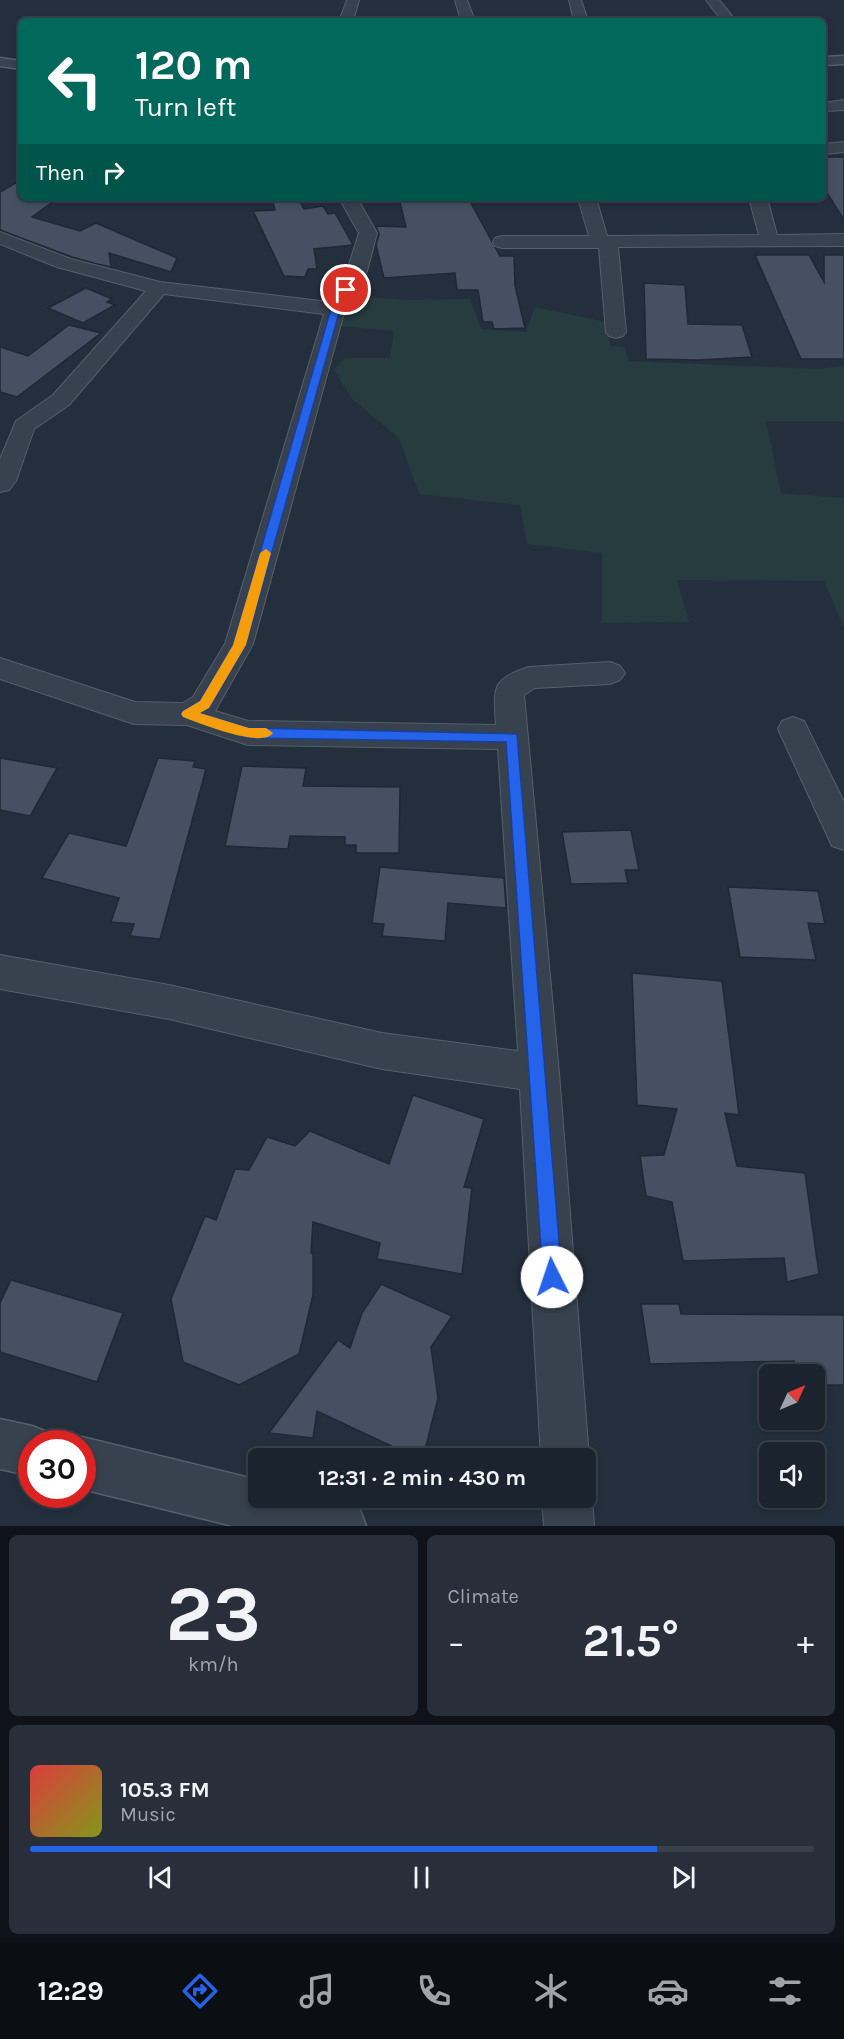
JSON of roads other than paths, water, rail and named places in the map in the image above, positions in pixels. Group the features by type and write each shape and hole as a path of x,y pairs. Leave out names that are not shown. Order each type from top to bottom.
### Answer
{"street":[{"path":"347,18 353,0"},
{"path":"461,0 467,18"},
{"path":"575,0 580,18"},
{"path":"712,0 727,18"},
{"path":"826,61 844,60"},
{"path":"0,62 18,65"},
{"path":"826,107 844,105"},
{"path":"826,149 844,147"},
{"path":"187,714 204,705 239,645 336,309 357,271 368,234 350,201"},
{"path":"588,201 604,243 616,332"},
{"path":"759,201 770,241"},
{"path":"0,238 64,263 159,288 336,309"},
{"path":"502,242 844,240"},
{"path":"0,485 4,481 24,426 61,400 159,288"},
{"path":"0,417 24,426"},
{"path":"0,668 134,713 187,714 249,733 512,737"},
{"path":"564,1448 539,1074 509,690 529,678 609,674"},
{"path":"793,729 844,836"},
{"path":"0,972 169,1002 382,1051 539,1074"},
{"path":"0,1444 18,1448"},
{"path":"96,1467 340,1526"},
{"path":"568,1508 569,1526"}]}
